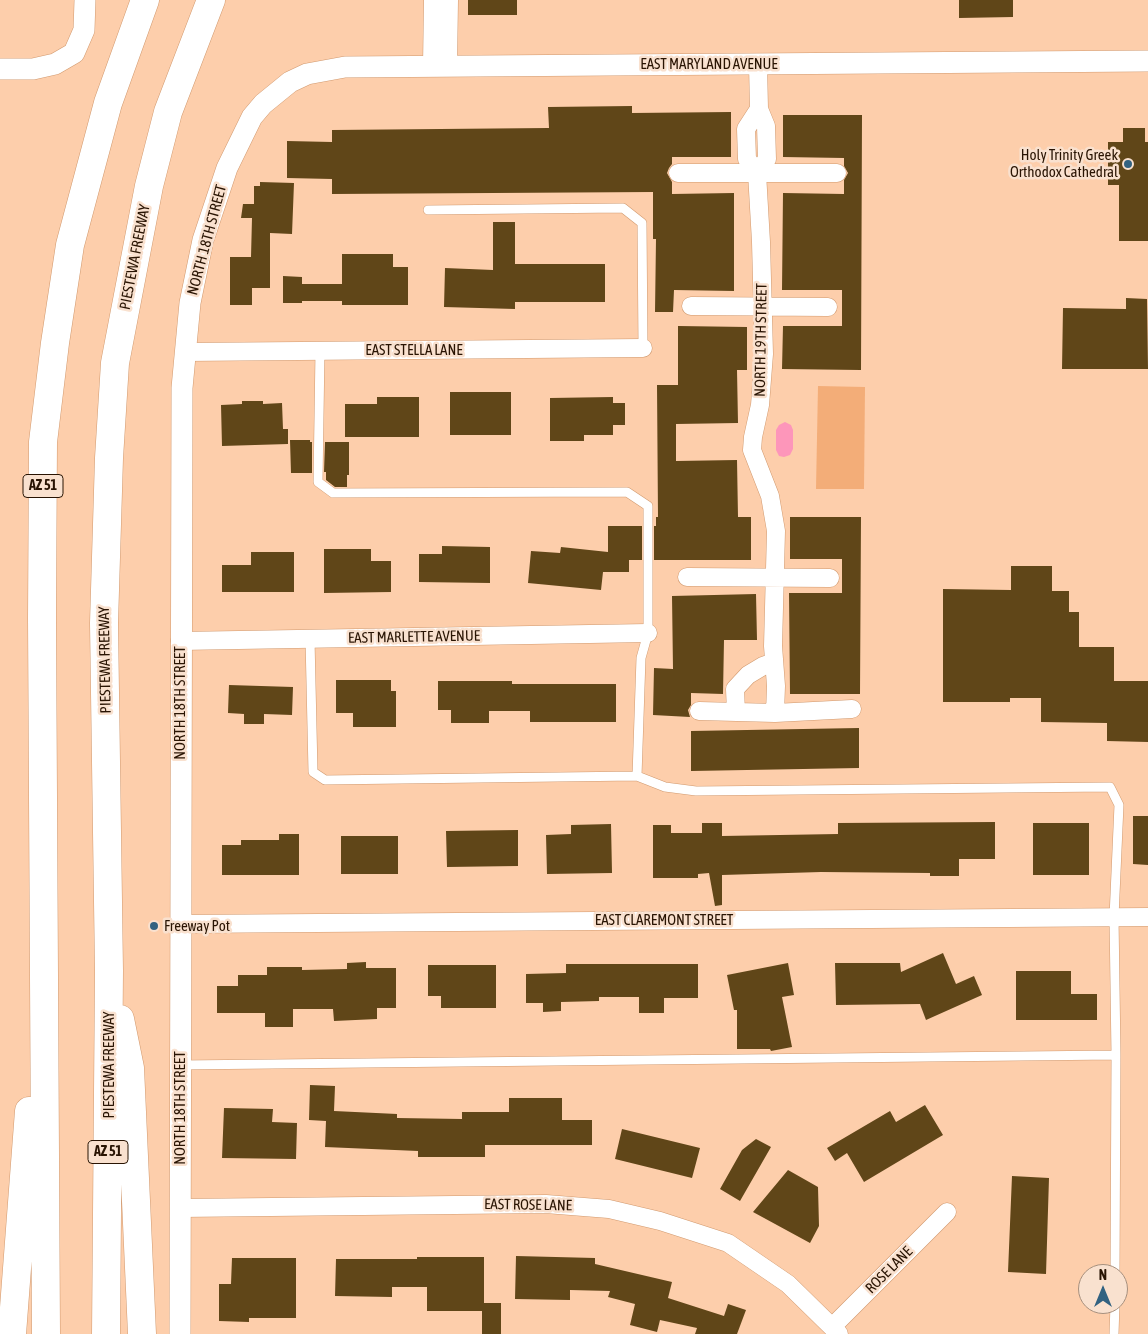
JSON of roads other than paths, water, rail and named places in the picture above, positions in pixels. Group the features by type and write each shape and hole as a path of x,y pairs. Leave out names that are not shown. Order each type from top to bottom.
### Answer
{"highway":[{"name":"AZ 51","path":"46,1334 42,618 43,442 55,343 70,245 108,103 145,0"},
{"name":"PIESTEWA FREEWAY","path":"106,1334 109,971 104,623 109,458 115,363 149,186 168,112 211,0"},
{"path":"109,971 130,1068 142,1334"},
{"path":"12,1334 32,1076 45,985"}],"street":[{"path":"0,69 34,69 48,66 74,53 84,30 85,0"},
{"path":"433,0 440,66"},
{"path":"440,66 449,0"},
{"name":"EAST MARYLAND AVENUE","path":"276,92 290,82 308,74 345,68 1148,61"},
{"name":"NORTH 19TH STREET","path":"758,64 759,109 766,126 767,159 757,172 764,354 760,405 752,450 770,496 776,531 773,646 775,712"},
{"name":"NORTH 18TH STREET","path":"180,1334 182,388 190,303 203,240 227,168 252,117 276,92"},
{"path":"678,174 757,172 838,173"},
{"path":"691,306 828,307"},
{"name":"EAST STELLA LANE","path":"186,352 643,348"},
{"path":"687,577 830,578"},
{"name":"EAST MARLETTE AVENUE","path":"180,641 648,633"},
{"path":"736,712 735,689 748,676 763,666 774,662"},
{"path":"699,711 775,712 852,709"},
{"name":"EAST CLAREMONT STREET","path":"180,924 1148,917"},
{"name":"EAST ROSE LANE","path":"180,1208 546,1204 609,1208 660,1221 728,1244 788,1284 835,1330"},
{"name":"ROSE LANE","path":"835,1330 947,1212"}],"lane":[{"path":"428,210 623,208 642,224 643,348"},
{"path":"320,351 318,482 333,493 628,492 648,506 648,633 641,658 637,776"},
{"path":"310,639 313,772 325,780 637,776 665,787 696,791 1110,787 1119,805 1114,917 1116,1055 1115,1264"},
{"path":"180,1064 1116,1055"},
{"path":"1114,1314 1114,1334"}],"place":[{"name":"Holy Trinity Greek Orthodox Cathedral","path":"1128,164"},
{"name":"Freeway Pot","path":"154,926"}]}
